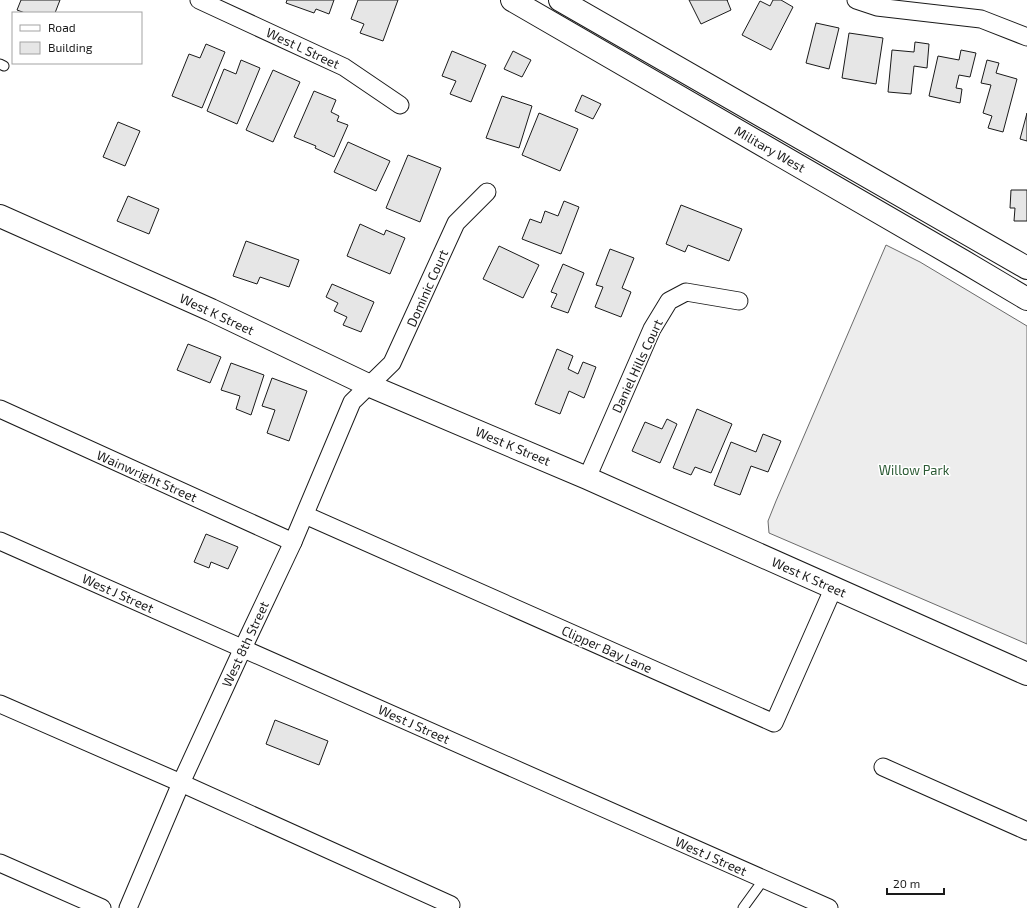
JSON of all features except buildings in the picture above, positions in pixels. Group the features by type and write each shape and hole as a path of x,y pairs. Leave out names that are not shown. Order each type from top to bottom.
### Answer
{"main road":[{"name":"Military West","path":"512,0 1027,299"},
{"name":"Military West","path":"560,0 1027,268"},
{"name":"West K Street","path":"0,216 211,310 368,386 587,478 1027,674"}],"street":[{"name":"West L Street","path":"199,0 344,66 400,105"},
{"path":"856,0 877,7 981,19 1027,37"},
{"name":"Dominic Court","path":"368,386 392,363 456,223 487,192"},
{"name":"Daniel Hills Court","path":"587,478 652,329 669,301 686,292 739,301"},
{"name":"West 8th Street","path":"128,908 181,783 305,515 352,402 368,386"},
{"name":"Wainwright Street","path":"0,410 293,542"},
{"name":"Clipper Bay Lane","path":"305,515 774,723 834,587"},
{"name":"West J Street","path":"0,541 829,908"},
{"path":"0,704 181,783 451,905"},
{"path":"883,767 1027,831"},
{"path":"0,863 102,908"}],"lane":[{"path":"743,908 764,879"}],"shaded area":[{"name":"Willow Park","path":"886,245 920,262 1027,326 1027,644 769,533 768,521 776,501"}]}
